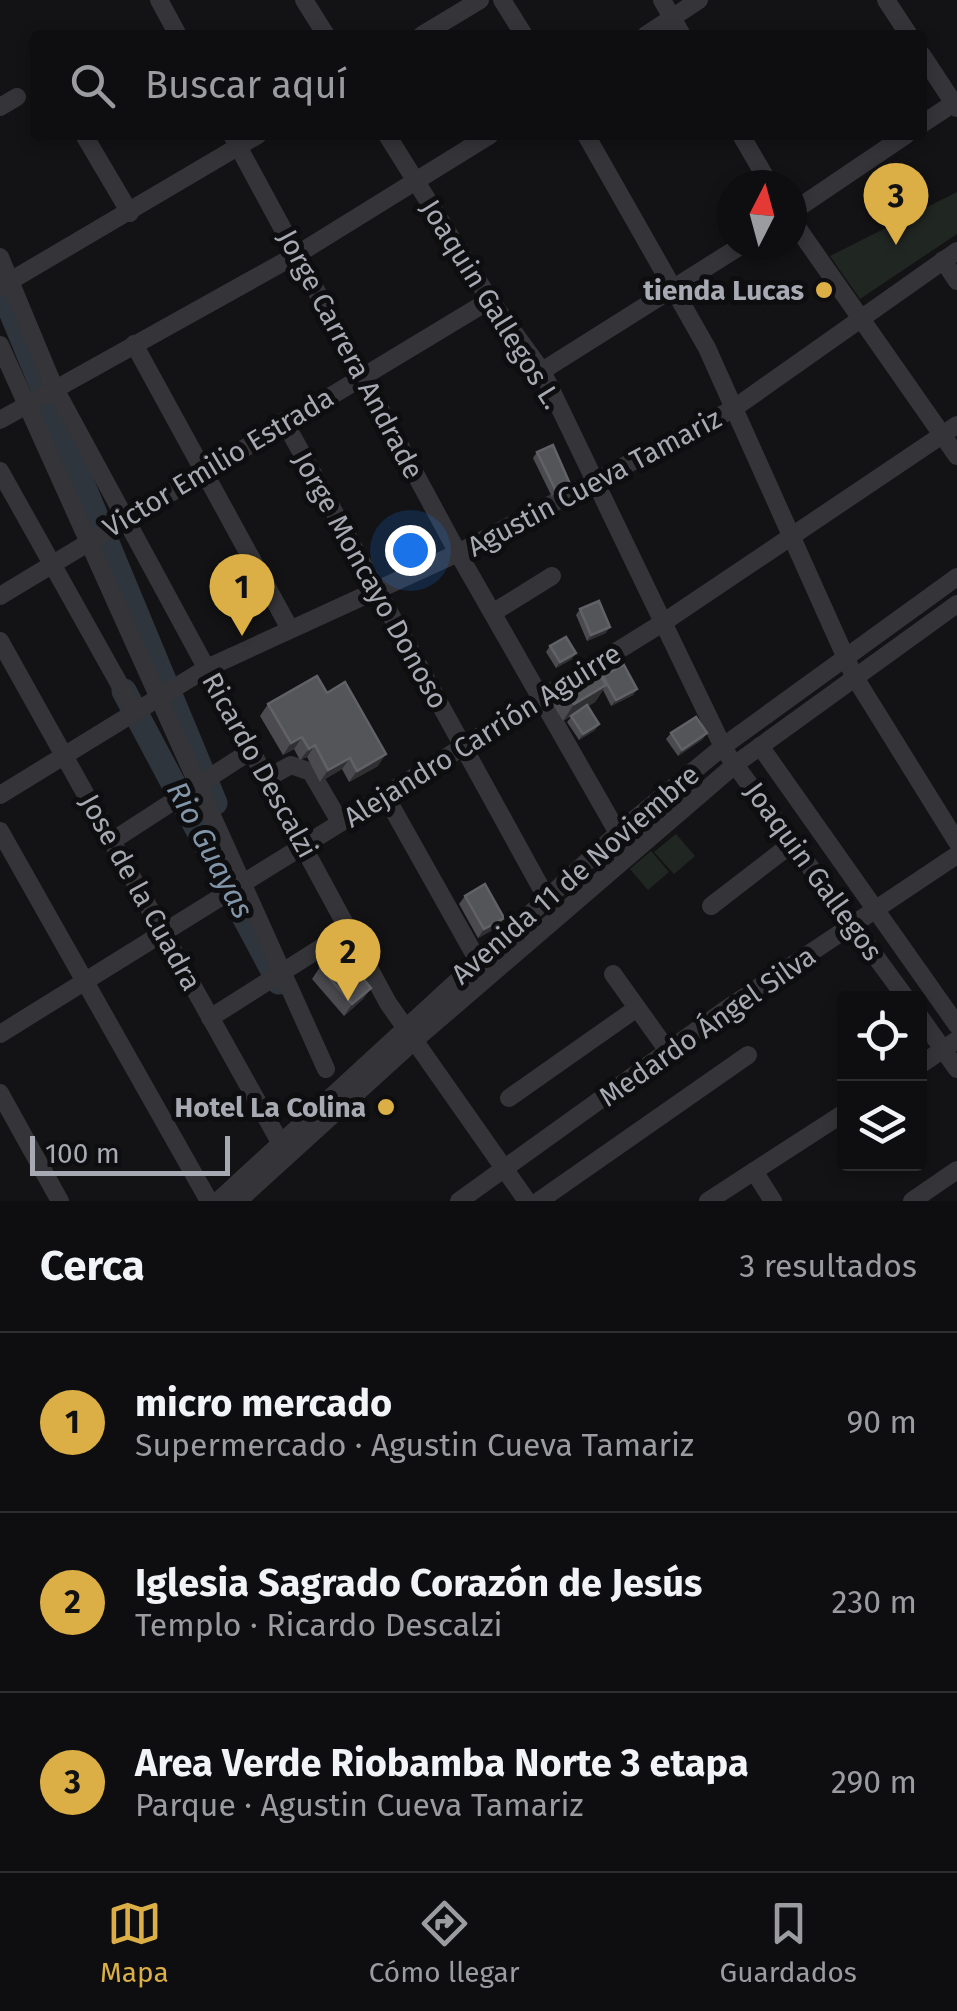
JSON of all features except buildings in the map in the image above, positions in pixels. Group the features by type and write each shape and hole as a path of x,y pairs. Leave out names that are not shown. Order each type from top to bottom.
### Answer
{"street":[{"path":"304,0 323,30"},
{"path":"430,30 480,0"},
{"path":"502,0 521,30"},
{"path":"662,0 678,27 700,0"},
{"path":"886,0 906,30"},
{"path":"165,2 176,30"},
{"path":"927,62 956,104 927,121"},
{"path":"0,107 17,98"},
{"path":"87,140 130,213"},
{"name":"Joaquin Gallegos L.","path":"390,140 490,300 542,371 725,744"},
{"path":"0,420 298,254 483,140"},
{"path":"589,140 677,289 844,657 957,842"},
{"path":"744,140 761,170"},
{"path":"807,202 899,140"},
{"path":"5,284 130,213 236,141"},
{"name":"Jorge Carrera Andrade","path":"236,141 458,553 618,832"},
{"path":"807,241 950,430 957,456"},
{"path":"950,256 957,281"},
{"name":"Agustin Cueva Tamariz","path":"0,795 207,668 458,553 733,409 950,256"},
{"name":"Ricardo Descalzi","path":"0,257 5,284 54,387 391,1007 527,1201"},
{"path":"542,371 720,260"},
{"name":"Victor Emilio Estrada","path":"0,596 284,420 490,300"},
{"path":"134,344 290,629"},
{"path":"0,345 326,1070 0,366"},
{"name":"Jorge Moncayo Donoso","path":"284,420 546,897"},
{"name":"Alejandro Carrión Aguirre","path":"0,1034 664,622 950,430"},
{"path":"0,471 135,712"},
{"path":"494,612 552,576"},
{"name":"Avenida 11 de Noviembre","path":"238,1201 411,1032 477,959 618,832 725,744 957,576"},
{"name":"Avenida 11 de Noviembre","path":"218,1201 411,1032 736,763 957,604"},
{"name":"Jose de la Cuadra","path":"0,641 281,1144"},
{"name":"Joaquin Gallegos","path":"725,744 901,991"},
{"path":"760,746 957,1026"},
{"path":"112,842 252,750"},
{"path":"267,778 291,765 311,772 340,822"},
{"path":"386,797 477,959"},
{"path":"0,831 209,1201"},
{"path":"710,906 794,842"},
{"name":"Medardo Ángel Silva","path":"459,1201 668,1052 957,855"},
{"path":"210,1018 349,930"},
{"path":"613,974 668,1052"},
{"path":"509,1098 637,1008"},
{"path":"927,1024 950,1045 957,1069"},
{"path":"927,1060 950,1045"},
{"path":"539,1201 748,1055"},
{"path":"0,1093 60,1201"},
{"path":"708,1201 837,1118"},
{"path":"912,1201 957,1170"},
{"path":"754,1171 773,1201"}],"shaded area":[{"path":"957,192 957,234 860,299 830,256"},
{"path":"676,834 695,856 674,874 654,852"},
{"path":"651,851 669,872 648,890 630,869"}],"waterway":[{"name":"Rio Guayas","path":"0,285 215,803"},
{"name":"Rio Guayas","path":"124,691 279,982"}],"place":[{"name":"Area Verde Riobamba Norte 3 etapa","path":"896,245"},
{"name":"tienda Lucas","path":"824,290"},
{"name":"micro mercado","path":"242,636"},
{"name":"Iglesia Sagrado Corazón de Jesús","path":"348,1001"},
{"name":"Hotel La Colina","path":"386,1107"}]}
